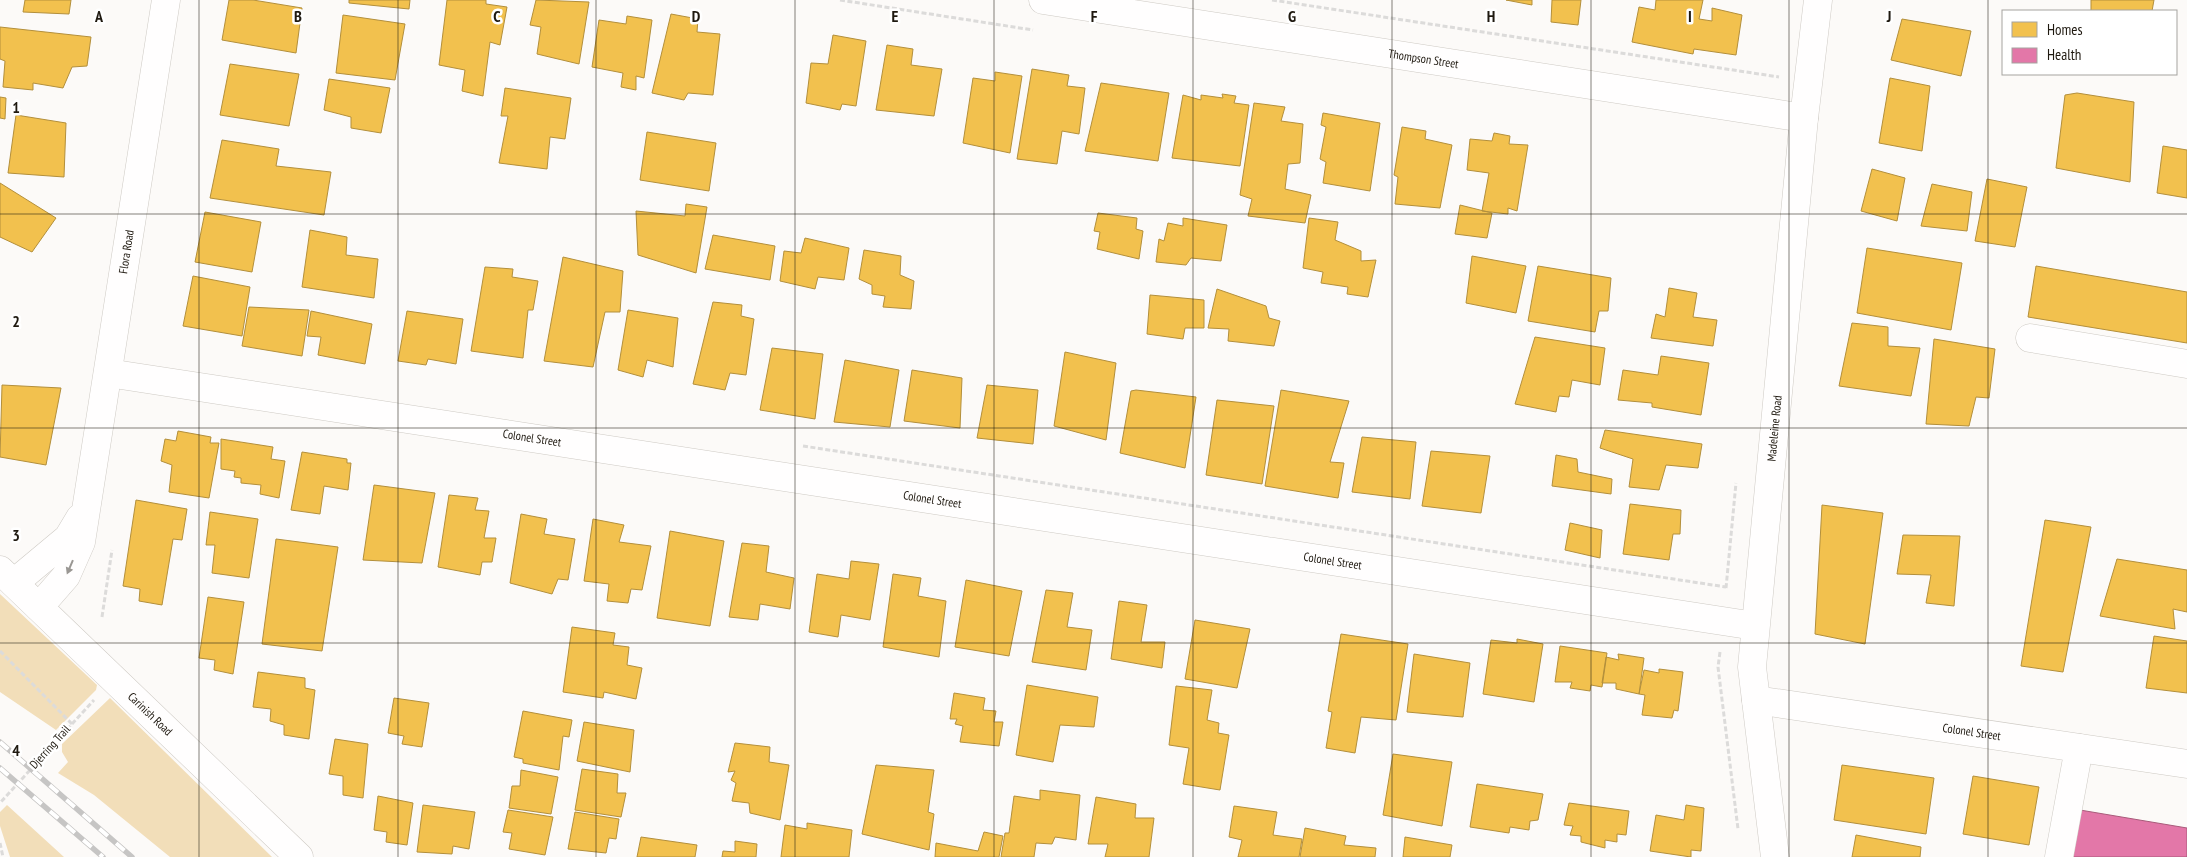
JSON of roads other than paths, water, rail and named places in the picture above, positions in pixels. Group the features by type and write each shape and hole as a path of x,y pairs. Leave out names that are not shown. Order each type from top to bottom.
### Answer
{"street":[{"name":"Flora Road","path":"40,607 66,576 81,542 166,0"},
{"name":"Thompson Street","path":"1043,0 1804,118"},
{"name":"Madeleine Road","path":"1775,857 1752,667 1804,118 1818,0"},
{"path":"2030,338 2187,364"},
{"name":"Colonel Street","path":"108,374 1755,626"},
{"name":"Flora Road","path":"7,576 68,538 88,504"},
{"name":"Carinish Road","path":"7,576 299,857"},
{"name":"Colonel Street","path":"1756,700 2187,764"},
{"path":"2059,857 2079,748"}],"railway":[{"path":"0,742 132,857"},
{"path":"0,768 103,857"}]}
